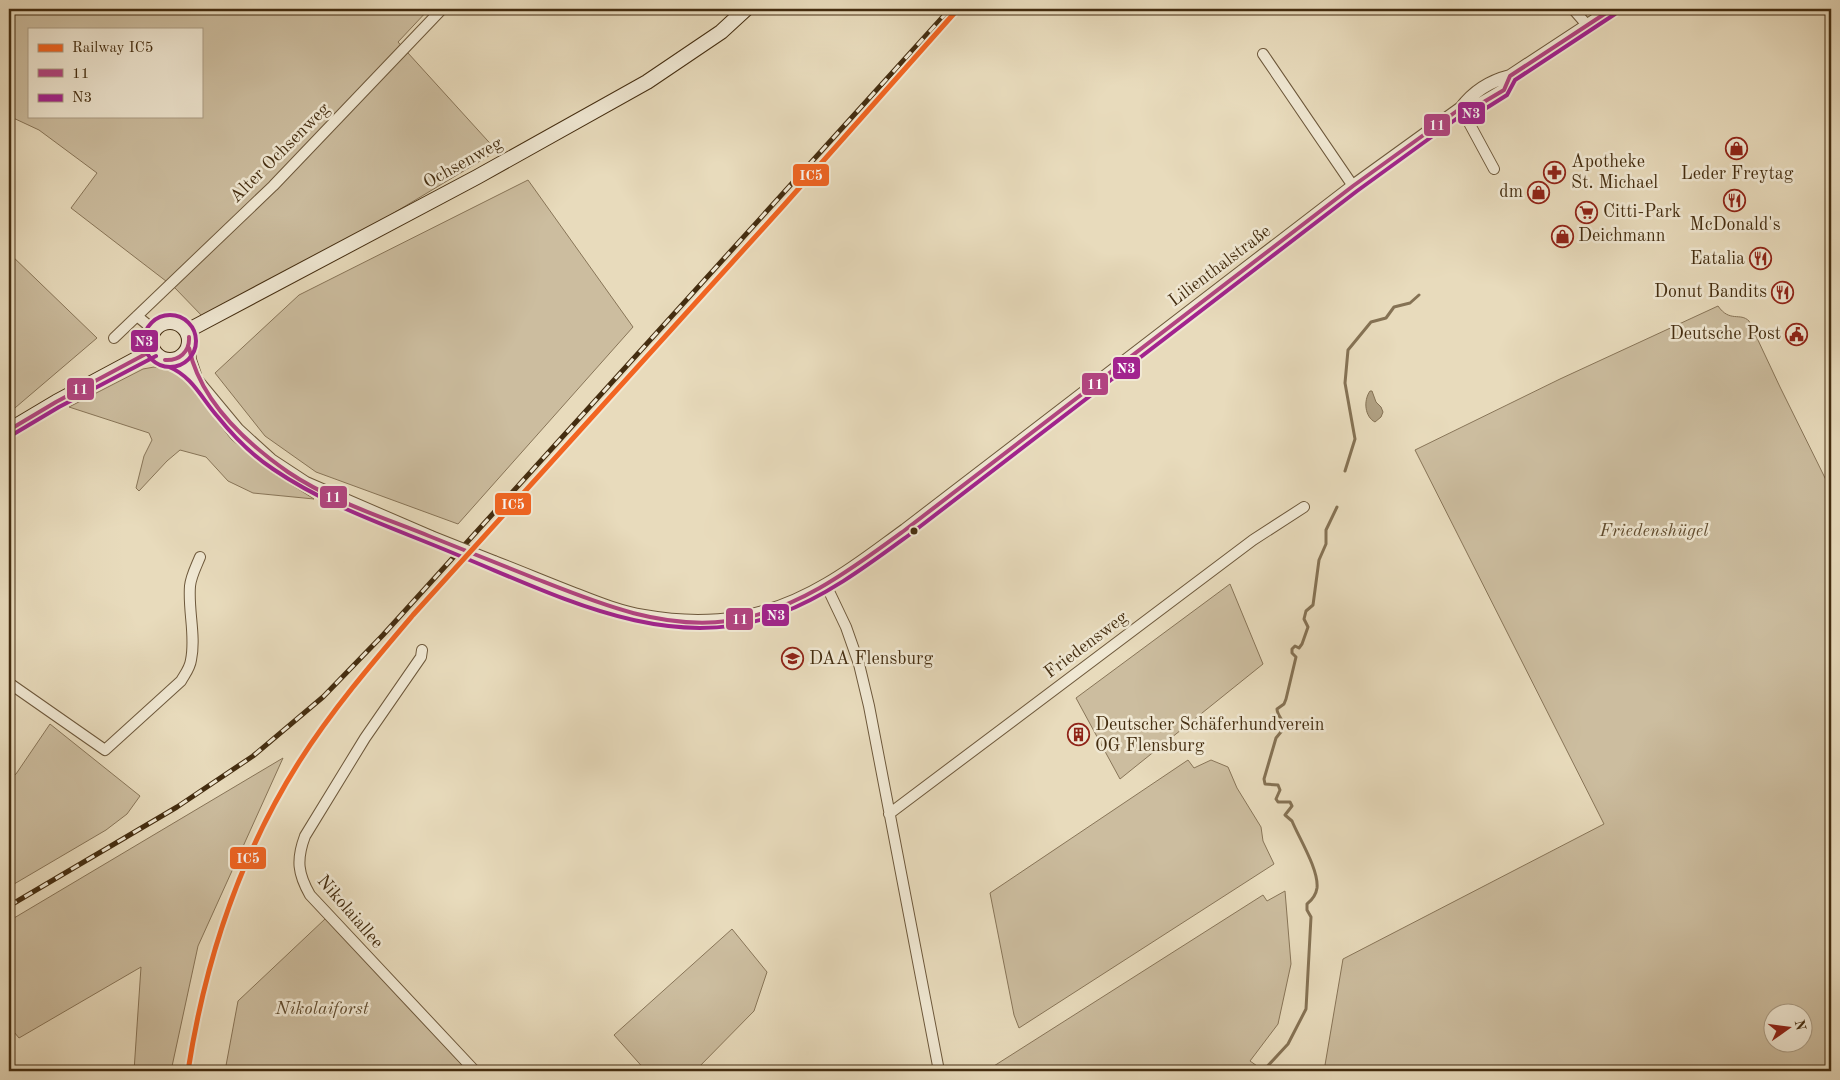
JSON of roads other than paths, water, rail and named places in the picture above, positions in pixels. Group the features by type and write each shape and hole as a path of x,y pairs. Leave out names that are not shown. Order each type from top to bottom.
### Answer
{"main road":[{"name":"Ochsenweg","path":"187,331 477,177 647,82 721,32 746,9"},
{"path":"171,322 182,326 187,331 190,342 182,357 171,361 160,358 152,350 151,340 154,330 159,326 171,322"},
{"path":"9,430 152,350"}],"street":[{"name":"Alter Ochsenweg","path":"114,338 273,186 442,9"},
{"path":"1573,9 1587,25"},
{"name":"Lilienthalstraße","path":"171,361 184,366 238,430 271,460 306,483 431,537 597,603 643,616 690,622 728,620 766,612 826,585 905,530 1353,186 1461,108 1478,106 1504,90 1510,76 1612,9"},
{"path":"1263,54 1353,186"},
{"path":"1461,108 1494,169"},
{"path":"137,316 154,330"},
{"name":"Lilienthalstraße","path":"188,348 192,368 202,386"},
{"name":"Friedensweg","path":"889,814 1253,540 1304,506"},
{"path":"9,682 105,750 181,681 188,670 192,660 190,587 193,572 200,557"},
{"path":"826,585 846,627 859,664 938,1071"},
{"name":"Nikolaiallee","path":"422,650 421,657 365,738 305,836 300,851 299,866 303,882 310,895 475,1071"}],"waterway":[{"path":"1345,471 1355,439 1345,383 1348,350 1371,322 1386,318 1394,307 1410,303 1419,295"},
{"path":"1263,1071 1288,1044 1306,1009 1311,917 1307,910 1307,904 1314,897 1317,888 1315,872 1308,854 1292,821 1285,815 1292,806 1290,802 1278,802 1276,799 1280,790 1278,785 1265,784 1264,779 1276,738 1285,727 1277,709 1284,704 1286,699 1296,657 1292,653 1292,649 1295,646 1299,648 1302,644 1308,627 1304,619 1306,611 1313,605 1319,560 1326,544 1326,530 1337,507"}],"railway":[{"path":"9,906 177,807 253,756 323,697 383,635 950,9"}],"rail line":[{"name":"IC5","path":"188,1071 204,990 227,911 242,873 278,798 299,762 325,724 368,668 413,615 785,204 958,9"}],"place":[{"name":"Leder Freytag","path":"1737,149"},
{"name":"Apotheke St. Michael","path":"1555,172"},
{"name":"dm","path":"1539,192"},
{"name":"McDonald's","path":"1735,200"},
{"name":"Citti-Park","path":"1587,212"},
{"name":"Deichmann","path":"1562,236"},
{"name":"Eatalia","path":"1761,259"},
{"name":"Donut Bandits","path":"1783,292"},
{"name":"Deutsche Post","path":"1797,334"},
{"name":"DAA Flensburg","path":"793,659"},
{"name":"Deutscher Schäferhundverein OG Flensburg","path":"1079,735"}],"park label":[{"name":"Friedenshügel","path":"1654,531"},
{"name":"Nikolaiforst","path":"322,1009"}]}
